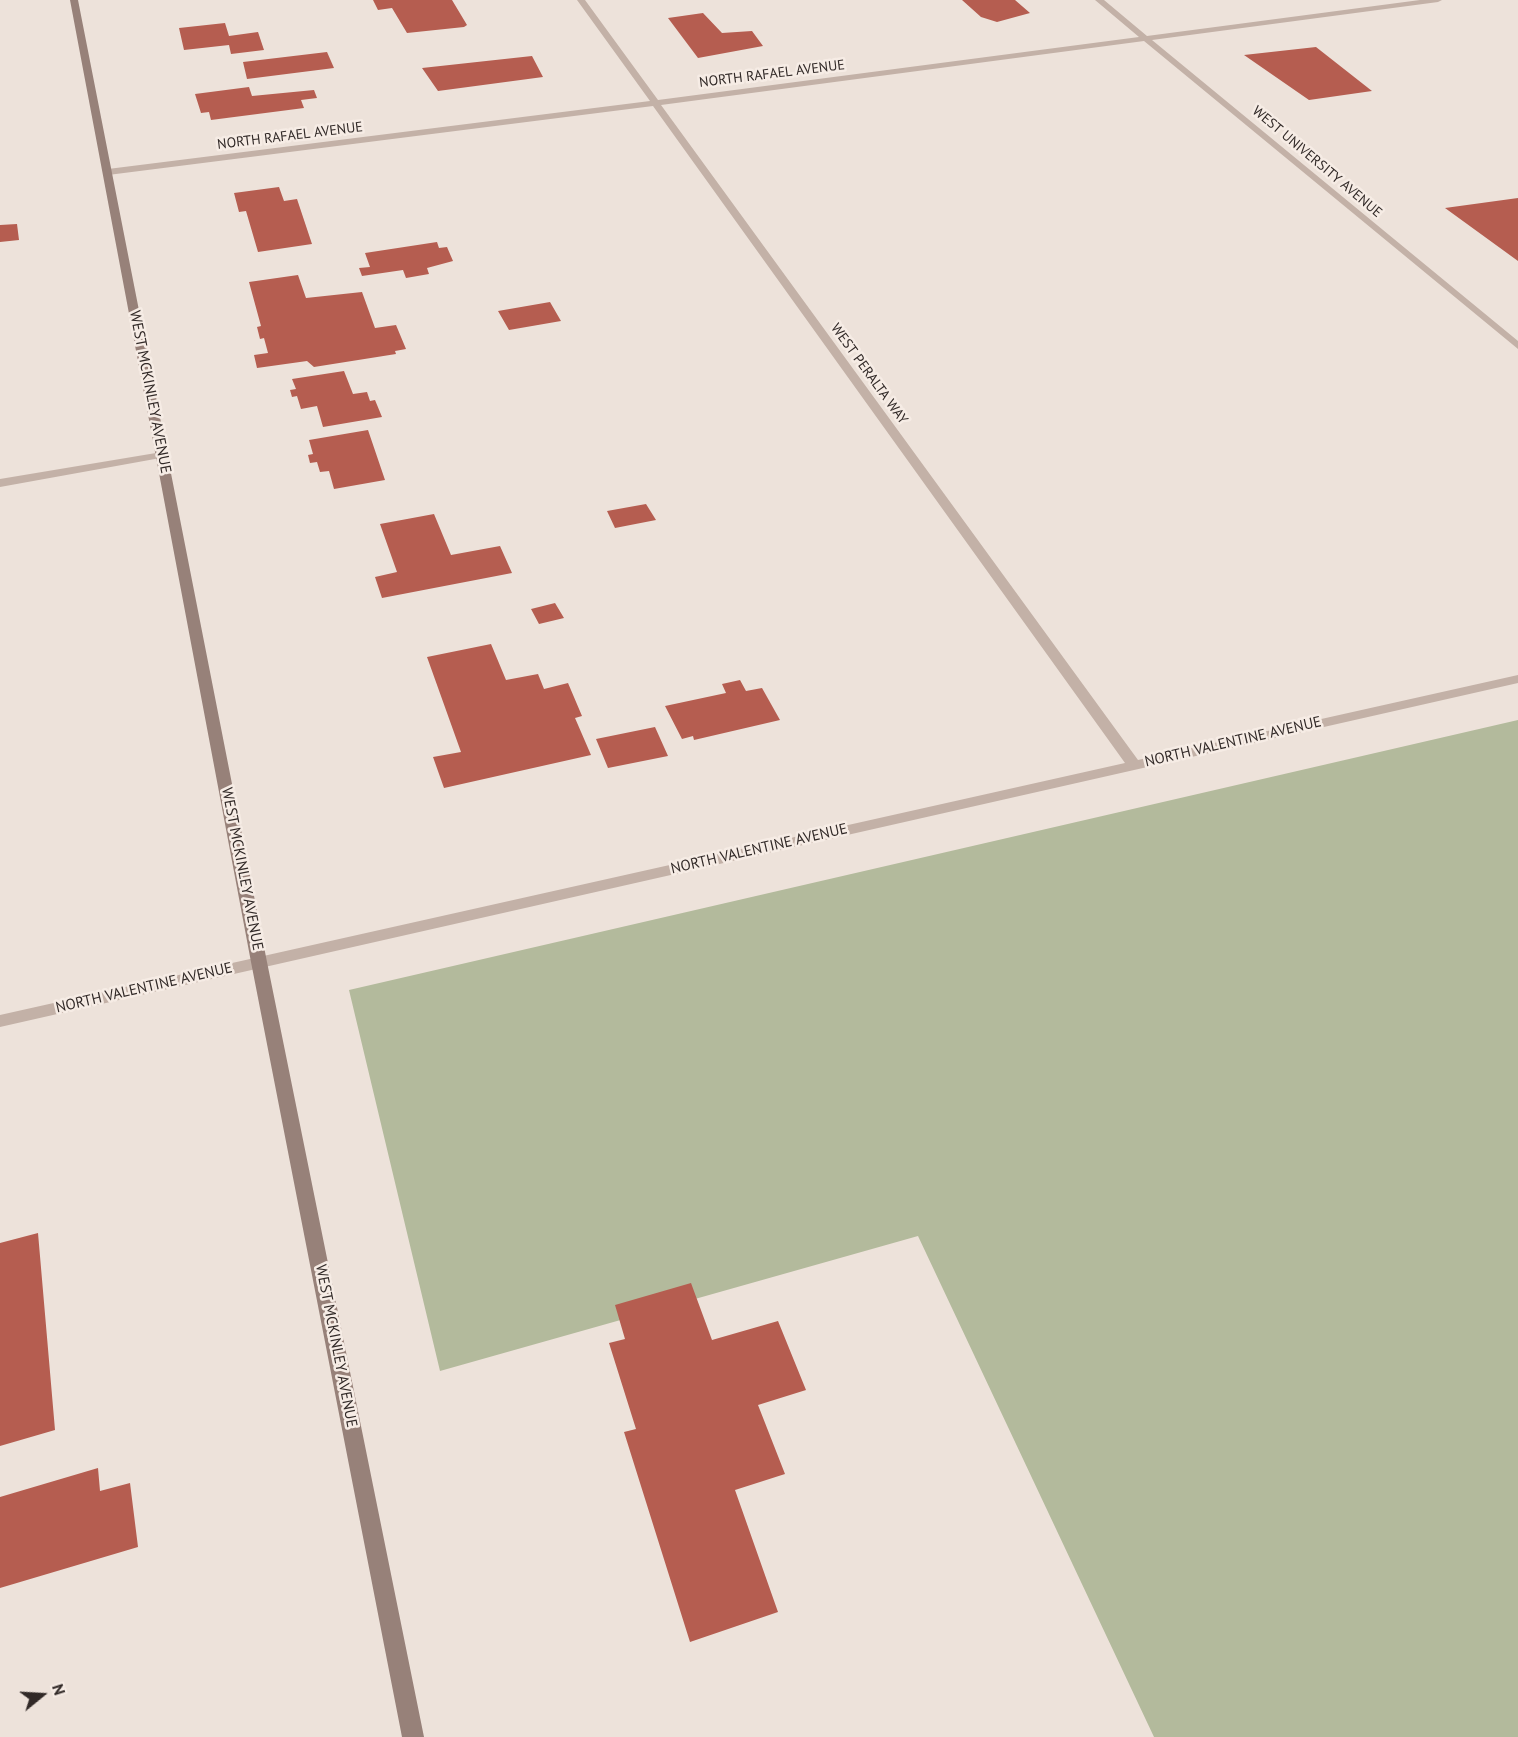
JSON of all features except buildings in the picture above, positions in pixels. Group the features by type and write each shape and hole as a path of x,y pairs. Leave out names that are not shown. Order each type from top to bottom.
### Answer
{"main road":[{"name":"WEST MCKINLEY AVENUE","path":"74,0 259,962 413,1737"}],"street":[{"name":"WEST PERALTA WAY","path":"581,0 1134,765"},
{"name":"WEST UNIVERSITY AVENUE","path":"1099,0 1518,346"},
{"name":"NORTH RAFAEL AVENUE","path":"108,172 1438,0"},
{"path":"0,483 162,455"},
{"name":"NORTH VALENTINE AVENUE","path":"0,1021 1518,679"}],"green space":[{"path":"1518,720 1518,1737 1154,1737 918,1236 440,1371 349,990"}]}
